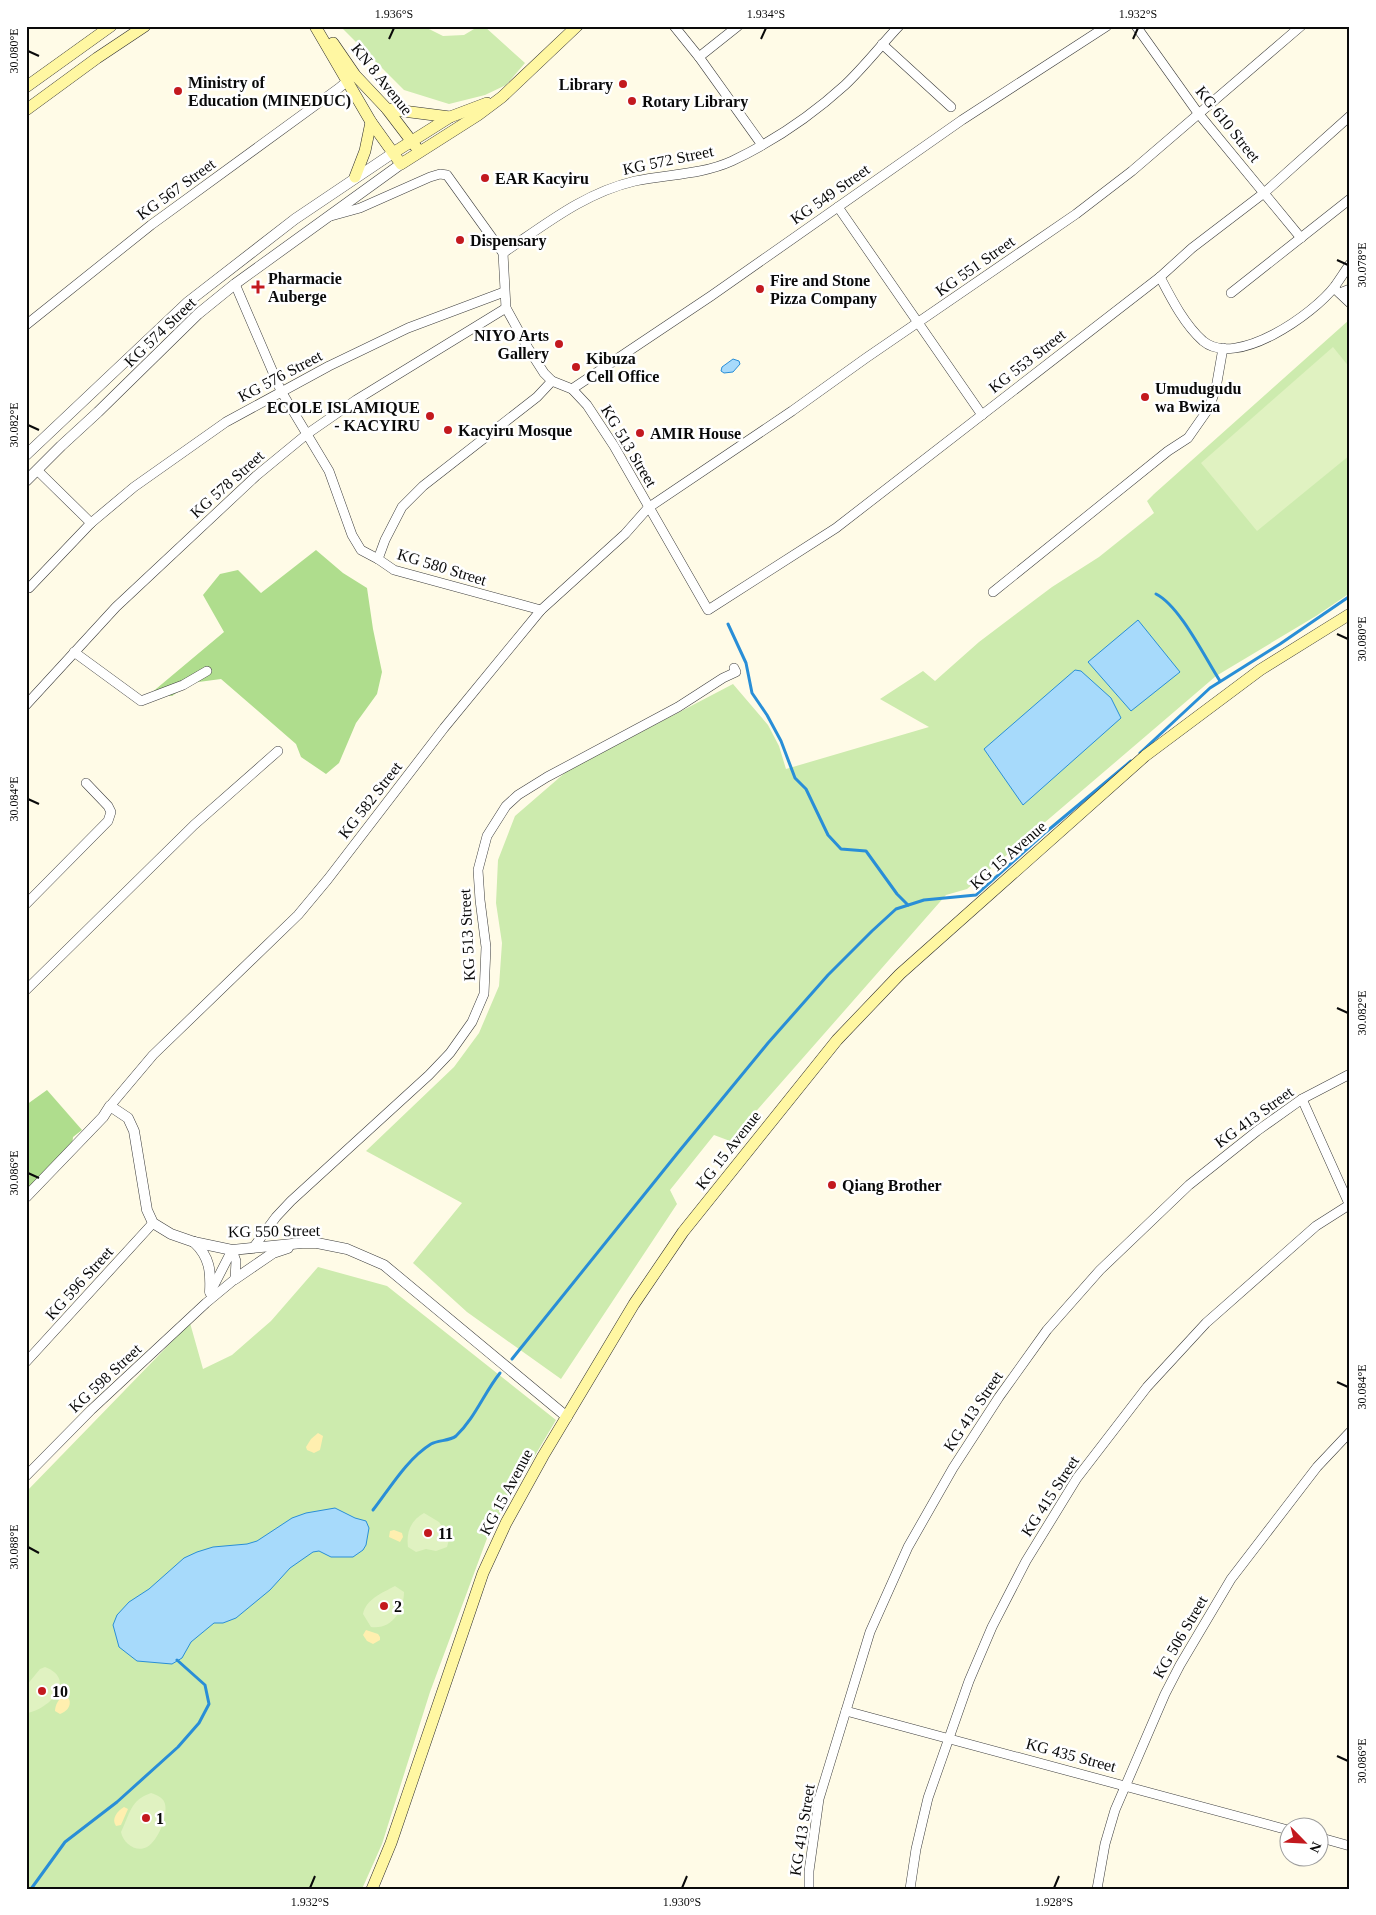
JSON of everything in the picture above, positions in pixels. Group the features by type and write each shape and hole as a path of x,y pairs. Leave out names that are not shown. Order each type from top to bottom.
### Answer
{"main road":[{"path":"26,87 111,26"},
{"path":"26,110 145,26"},
{"path":"315,26 351,78 371,122 401,164 419,151"},
{"name":"KN 8 Avenue","path":"324,26 351,78 387,109 419,151 478,115 502,96 576,26"},
{"name":"KN 8 Avenue","path":"411,140 450,117 502,96"},
{"path":"387,109 450,117"},
{"path":"355,177 365,151 371,122"},
{"path":"393,153 411,140"},
{"name":"KG 15 Avenue","path":"372,1889 391,1843 483,1573 506,1523 543,1456 634,1304 683,1232 837,1040 900,974 1145,756 1260,670 1350,614"}],"street":[{"path":"674,26 699,57 762,144"},
{"path":"699,57 738,26"},
{"name":"KG 572 Street","path":"503,253 570,208 597,193 635,181 703,171 730,161 762,144 820,106 846,83 899,26"},
{"name":"KG 549 Street","path":"572,390 962,120 1107,26"},
{"name":"KG 610 Street","path":"1136,26 1198,113 1301,238"},
{"name":"KG 551 Street","path":"648,508 792,411 1076,214 1132,171 1301,26"},
{"path":"882,44 951,106"},
{"name":"KG 567 Street","path":"26,325 151,224 351,78"},
{"name":"KG 553 Street","path":"708,610 836,528 1160,277 1192,248 1264,193 1350,116"},
{"path":"26,455 188,302 295,219 393,153"},
{"name":"KG 574 Street","path":"26,481 198,314 235,284 401,164"},
{"name":"KG 574 Street","path":"325,218 360,208 440,174 447,176 451,180 503,253"},
{"path":"1231,292 1350,199"},
{"path":"838,207 982,415"},
{"name":"KG 513 Street","path":"503,253 506,308 528,348 544,373 552,381 572,390 588,405 614,446 708,610"},
{"path":"1160,277 1186,322 1203,342 1223,348 1237,349 1260,341 1291,326 1337,290 1350,264"},
{"path":"235,284 281,391 329,471 352,535 361,550 378,559"},
{"path":"1337,290 1350,288"},
{"path":"1337,290 1350,303"},
{"name":"KG 576 Street","path":"29,588 91,523 134,487 226,422 281,391 408,328 504,292"},
{"path":"188,302 198,314"},
{"name":"KG 578 Street","path":"26,705 130,594 256,476 307,434 356,400 506,308"},
{"path":"993,592 1168,451 1188,438 1209,408 1216,388 1223,348"},
{"name":"KG 580 Street","path":"541,610 394,570 378,559 385,540 402,507 423,486 537,397 552,381"},
{"path":"86,400 98,412"},
{"path":"37,470 91,523"},
{"name":"KG 582 Street","path":"110,1106 153,1055 298,915 444,728 541,610 625,534 648,508"},
{"path":"74,652 141,701 183,685 207,671"},
{"name":"KG 513 Street","path":"253,1248 276,1217 291,1201 429,1075 450,1053 472,1022 484,994 486,948 478,870 487,836 506,806 518,795 547,778 678,707 723,678 736,672 734,668"},
{"path":"26,990 194,826 278,751"},
{"path":"26,904 108,821 111,812 108,806 86,783"},
{"name":"KG 413 Street","path":"809,1889 809,1871 819,1799 870,1632 908,1547 953,1468 999,1397 1047,1330 1100,1270 1189,1186 1257,1131 1302,1099 1350,1074"},
{"path":"1302,1099 1349,1206"},
{"path":"26,1197 103,1117 110,1106 128,1118 134,1131 147,1210 153,1223"},
{"name":"KG 415 Street","path":"910,1889 916,1849 928,1798 969,1681 992,1627 1026,1561 1077,1478 1147,1387 1206,1323 1316,1226 1349,1206"},
{"name":"KG 550 Street","path":"153,1223 171,1234 194,1242 232,1250 302,1242 316,1243 347,1249 384,1265 567,1416"},
{"name":"KG 596 Street","path":"26,1362 153,1223"},
{"path":"194,1242 202,1250 209,1262 211,1272 210,1292"},
{"path":"235,1280 273,1254 302,1242"},
{"path":"232,1250 236,1261 235,1280"},
{"name":"KG 598 Street","path":"206,1303 232,1250"},
{"name":"KG 598 Street","path":"26,1476 91,1410 206,1303 235,1280"},
{"name":"KG 506 Street","path":"1097,1889 1115,1810 1165,1694 1223,1593 1317,1467 1350,1432"},
{"name":"KG 435 Street","path":"846,1711 1278,1827"},
{"path":"1328,1840 1350,1846"}],"green space":[{"path":"340,26 423,26 443,36 464,35 479,26 484,26 525,63 506,85 485,95 449,104 404,90"},
{"path":"1349,320 1350,593 1316,616 1216,676 967,889 946,895 730,1141 714,1135 670,1190 677,1204 561,1379 467,1312 413,1263 462,1203 366,1151 454,1067 479,1033 499,986 502,943 496,903 498,860 515,816 567,771 733,684 768,725 779,746 786,769 929,727 880,699 923,671 935,681 979,642 1052,587 1099,557 1154,513 1147,501 1154,494"},
{"path":"1333,347 1350,368 1350,455 1257,531 1201,463"},
{"path":"316,550 343,573 367,588 382,672 377,694 356,723 339,763 326,774 301,757 296,744 221,679 191,683 172,696 150,694 224,632 203,595 220,574 238,570 261,593"},
{"path":"47,1090 82,1130 73,1137 71,1155 26,1199 26,1105"},
{"path":"318,1267 387,1286 556,1420 489,1533 430,1692 382,1844 362,1889 26,1889 26,1492 190,1323 203,1369 232,1355 271,1321"},
{"name":"11","path":"424,1513 439,1522 450,1536 447,1547 436,1551 426,1549 416,1552 408,1547 410,1527"},
{"name":"2","path":"395,1586 404,1592 399,1612 391,1622 378,1627 371,1627 363,1614 367,1604 375,1597"},
{"name":"10","path":"45,1667 55,1673 59,1679 60,1686 57,1693 44,1706 27,1713 26,1686 40,1669"},
{"name":"1","path":"151,1793 160,1797 164,1802 166,1809 164,1821 151,1844 143,1849 134,1848 124,1840 121,1832 135,1804"}],"sand":[{"path":"318,1433 323,1436 320,1450 314,1453 307,1450 306,1447"},
{"path":"394,1530 402,1533 403,1537 400,1542 389,1537 390,1531"},
{"path":"366,1630 378,1634 380,1640 373,1644 367,1641 363,1635"},
{"path":"64,1696 69,1699 70,1704 60,1714 55,1709 59,1700"},
{"path":"124,1807 128,1809 121,1825 116,1826 114,1821 116,1815"}],"water":[{"path":"733,359 739,361 740,364 733,372 724,373 721,371 722,367"},
{"path":"1138,620 1180,672 1131,711 1088,662"},
{"path":"1075,670 1081,671 1111,698 1121,718 1023,805 984,749"},
{"path":"335,1508 366,1521 369,1528 366,1545 363,1550 353,1557 331,1557 319,1551 313,1552 290,1568 270,1590 236,1618 223,1623 214,1623 191,1642 182,1658 172,1664 137,1661 119,1647 113,1625 117,1615 129,1602 149,1589 184,1558 213,1547 247,1544 257,1541 292,1518 306,1513"}],"waterway":[{"path":"1156,594 1165,600 1183,621 1220,681"},
{"path":"1140,753 1210,688 1280,644 1350,596"},
{"path":"728,624 746,663 752,693 781,741 795,778 806,789 828,835 841,849 866,851 897,894 908,905"},
{"path":"512,1359 768,1043 828,975 872,931 896,909 924,900 976,895 1046,832 1131,761"},
{"path":"373,1510 399,1474 422,1450 431,1444 453,1438 463,1429 500,1373"},
{"path":"31,1889 65,1842 117,1802 178,1747 199,1723 209,1704 205,1685 177,1660"}],"place":[{"name":"Library","path":"623,84"},
{"name":"Ministry of Education (MINEDUC)","path":"178,91"},
{"name":"Rotary Library","path":"632,101"},
{"name":"EAR Kacyiru","path":"485,178"},
{"name":"Dispensary","path":"460,240"},
{"name":"Pharmacie Auberge","path":"258,287"},
{"name":"Fire and Stone Pizza Company","path":"760,289"},
{"name":"NIYO Arts Gallery","path":"559,344"},
{"name":"Kibuza Cell Office","path":"576,367"},
{"name":"Umudugudu wa Bwiza","path":"1145,397"},
{"name":"ECOLE ISLAMIQUE - KACYIRU","path":"430,416"},
{"name":"Kacyiru Mosque","path":"448,430"},
{"name":"AMIR House","path":"640,433"},
{"name":"Qiang Brother","path":"832,1185"},
{"name":"11","path":"428,1533"},
{"name":"2","path":"384,1606"},
{"name":"10","path":"42,1691"},
{"name":"1","path":"146,1818"}]}
